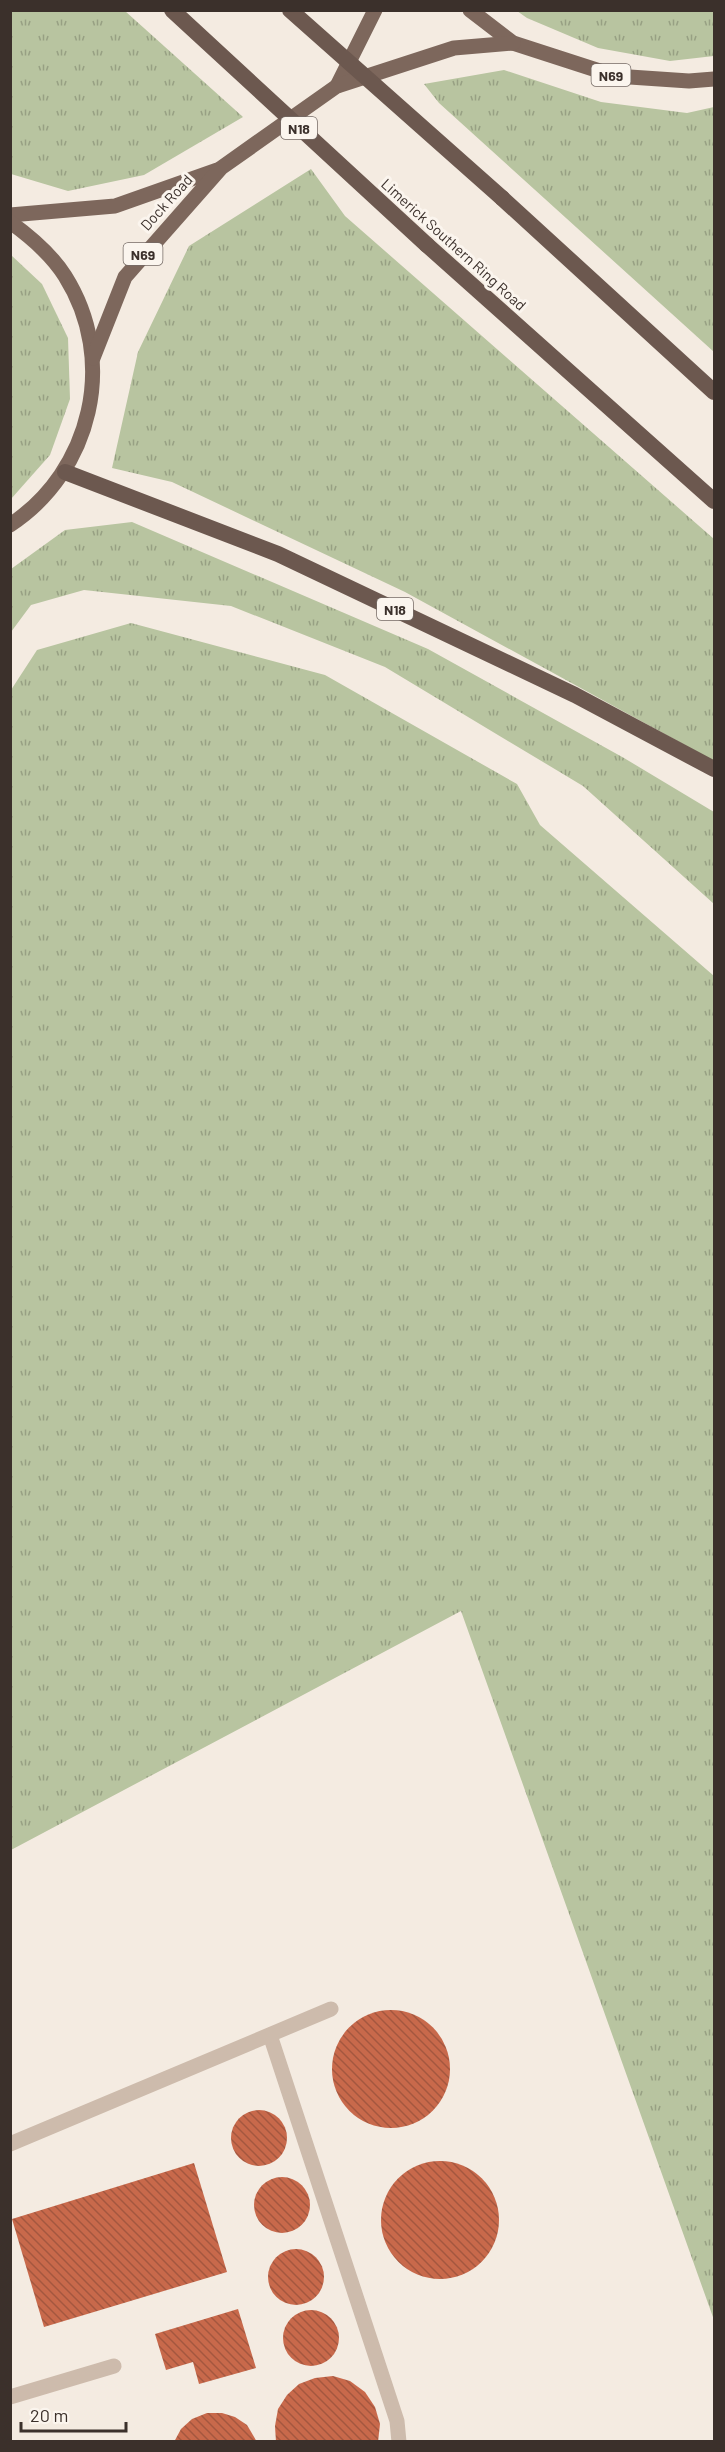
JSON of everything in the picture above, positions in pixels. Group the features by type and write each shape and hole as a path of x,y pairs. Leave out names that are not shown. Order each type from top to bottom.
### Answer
{"highway":[{"name":"Limerick Southern Ring Road","path":"172,10 426,245 714,501"},
{"path":"290,10 502,198 714,392"},
{"name":"N18","path":"65,472 278,554 575,695 714,769"}],"main road":[{"name":"Dock Road","path":"337,86 375,10"},
{"name":"N69","path":"470,10 513,43 615,76 689,81 714,79"},
{"name":"Dock Road","path":"93,358 125,277 221,168 337,86 454,48 513,43"},
{"name":"Dock Road","path":"10,215 115,206 221,168"},
{"name":"N69","path":"10,222 38,242 65,276 84,315 93,358 89,417 65,472 32,510 10,525"}],"lane":[{"path":"10,2144 331,2008"},
{"path":"270,2035 397,2421 399,2442"},
{"path":"10,2397 114,2366"}],"green space":[{"path":"10,11 125,11 243,117 144,175 68,191 11,174"},
{"path":"517,11 714,11 714,56 670,61 598,48 527,18"},
{"path":"504,70 601,102 687,113 714,107 714,352 439,103 424,84"},
{"path":"311,169 345,216 714,539 714,761 405,592 172,482 112,468 138,352 189,246"},
{"path":"11,255 42,284 68,338 70,399 50,455 11,499"},
{"path":"132,522 428,649 624,758 714,812 714,904 583,786 385,667 231,606 84,590 31,605 11,632 11,569 65,530"},
{"path":"131,623 325,675 517,784 540,825 714,976 714,2320 461,1611 11,1850 11,690 37,650"}],"building":[{"path":"391,2010 414,2014 433,2027 446,2046 450,2069 446,2092 433,2111 414,2124 391,2128 368,2124 349,2111 336,2092 332,2069 336,2046 349,2027 368,2014"},
{"path":"259,2110 279,2118 287,2138 279,2158 259,2166 239,2158 231,2138 239,2118"},
{"path":"440,2161 463,2165 482,2178 495,2197 499,2220 495,2243 482,2262 463,2275 440,2279 417,2275 398,2262 385,2243 381,2220 385,2197 398,2178 417,2165"},
{"path":"194,2163 227,2272 44,2327 12,2219"},
{"path":"282,2177 297,2182 305,2190 310,2205 305,2220 297,2228 282,2233 267,2228 259,2220 254,2205 259,2190 267,2182"},
{"path":"296,2249 311,2254 319,2262 324,2277 319,2292 311,2300 296,2305 281,2300 273,2292 268,2277 273,2262 281,2254"},
{"path":"238,2309 256,2368 199,2384 193,2362 166,2370 155,2334"},
{"path":"311,2310 322,2312 331,2318 337,2327 339,2338 337,2349 331,2358 322,2364 311,2366 300,2364 291,2358 285,2349 283,2338 285,2327 291,2318 300,2312"},
{"path":"333,2376 350,2381 365,2392 375,2407 380,2424 378,2442 276,2442 275,2426 278,2409 287,2395 299,2384 315,2378"},
{"path":"207,2413 222,2413 235,2417 247,2425 257,2442 174,2442 181,2429 192,2419"}]}
